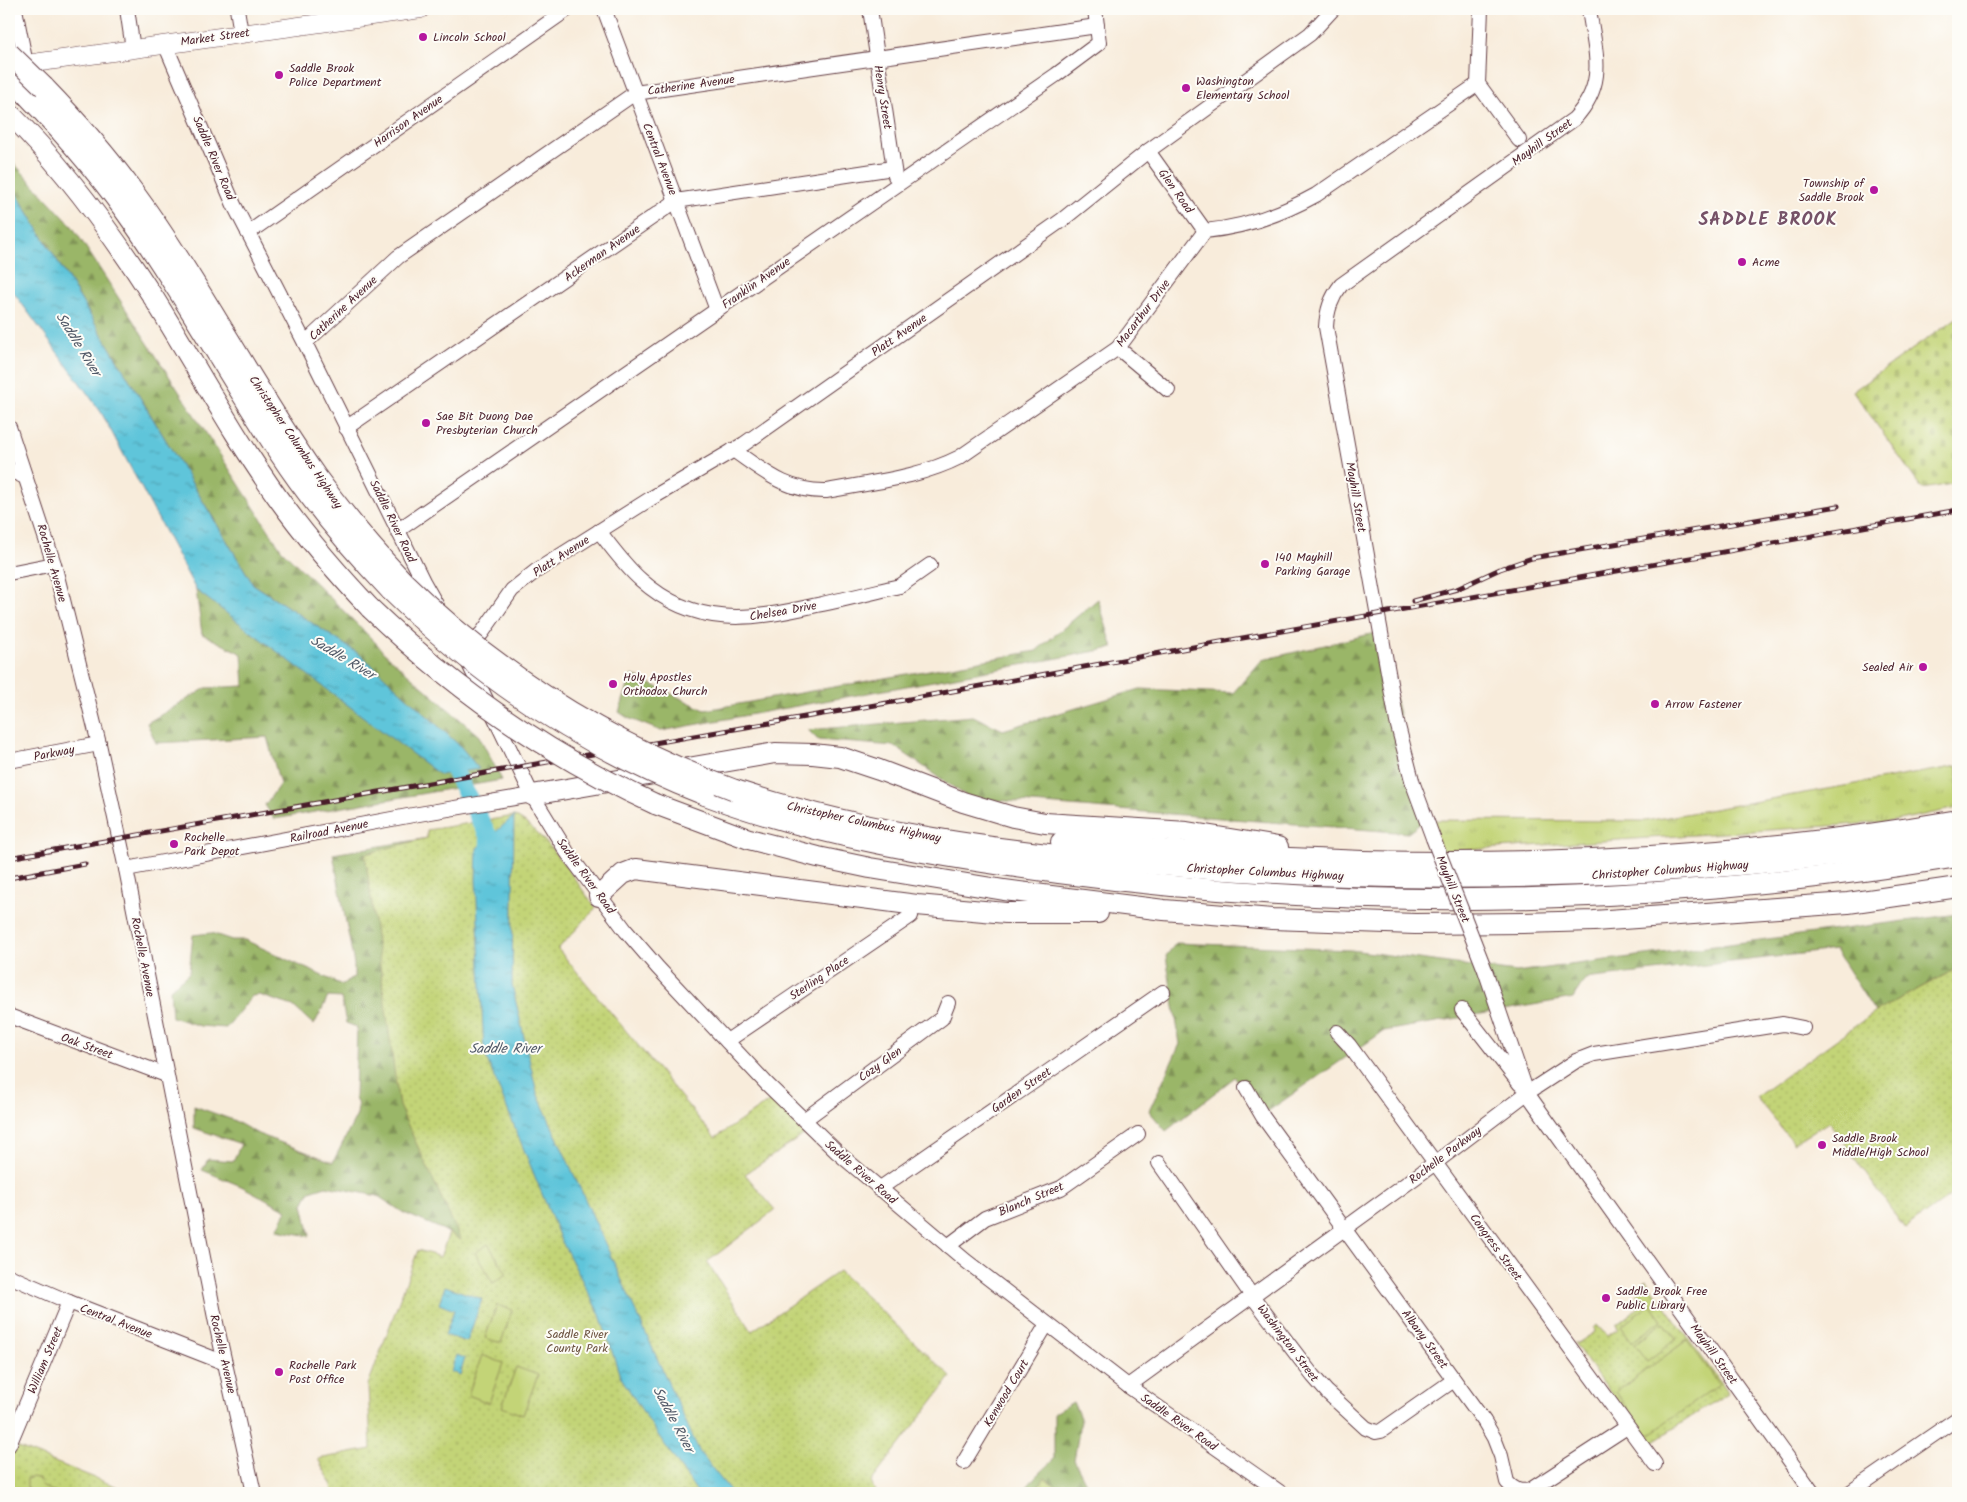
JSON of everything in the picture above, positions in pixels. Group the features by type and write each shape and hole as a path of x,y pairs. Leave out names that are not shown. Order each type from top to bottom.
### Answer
{"highway":[{"name":"Christopher Columbus Highway","path":"9,53 96,144 133,191 173,249 316,475 397,586 461,654 548,717 628,761 705,795 766,816 835,834 975,861 1116,880 1294,895 1445,899 1543,898 1641,893 1792,880 1958,857"},
{"name":"Christopher Columbus Highway","path":"16,84 73,145 128,215 261,425 301,484 345,540 397,586 500,665 551,700 651,756 735,790 796,809 880,828 988,846 1120,862 1272,874 1414,878 1574,876 1681,870 1815,858 1958,839"},
{"path":"9,113 50,156 110,233 278,499 323,556 370,608 437,669 510,724 572,762 655,804 749,839 870,868 1004,890 1203,913 1308,921 1406,924 1634,919 1848,903 1958,887"},
{"path":"532,794 774,753 813,754 840,757 963,802 1013,817 1045,823 1187,832 1329,853 1363,861"},
{"path":"880,828 1268,857 1363,861 1463,862 1563,860 1691,854 1831,840 1958,820"},
{"path":"599,896 623,874 636,869 917,905 1006,913 1203,913"}],"main road":[{"name":"Market Street","path":"17,65 241,33 354,13 421,9"}],"street":[{"path":"15,9 17,65"},
{"path":"127,9 133,49"},
{"path":"237,9 241,33"},
{"name":"Harrison Avenue","path":"248,233 568,9"},
{"name":"Central Avenue","path":"604,9 717,310"},
{"name":"Henry Street","path":"870,9 896,186"},
{"path":"1095,9 1097,26"},
{"name":"Platt Avenue","path":"463,652 482,633 512,590 536,571 734,450 1062,220 1148,151 1310,34 1334,9"},
{"path":"1481,9 1478,84 1518,140"},
{"name":"Mayhill Street","path":"1527,1093 1485,970 1413,784 1397,722 1326,327 1327,315 1334,294 1341,285 1574,119 1582,111 1594,88 1598,68 1589,9"},
{"name":"Catherine Avenue","path":"306,343 398,257 635,93 1097,26"},
{"name":"Franklin Avenue","path":"397,531 1056,76 1099,43 1097,26"},
{"name":"Saddle River Road","path":"165,44 248,233 306,343 397,531 424,584 463,652 532,794 567,852 599,896 658,968 727,1041 804,1120 879,1189 948,1246 1128,1386 1281,1493"},
{"path":"1205,231 1249,224 1270,218 1301,204 1478,84"},
{"name":"Glen Road","path":"1148,151 1205,231"},
{"name":"Ackerman Avenue","path":"346,428 676,201 894,168"},
{"name":"Macarthur Drive","path":"734,450 787,485 814,492 921,473 944,465 960,457 1118,348 1205,231"},
{"path":"1118,348 1168,390"},
{"name":"Rochelle Avenue","path":"9,427 54,564 99,744 126,869 225,1363 254,1493"},
{"path":"9,470 25,477"},
{"name":"Chelsea Drive","path":"599,531 641,580 657,592 694,611 726,617 766,616 900,586 930,565"},
{"path":"9,573 54,564"},
{"name":"Parkway","path":"9,761 99,744"},
{"name":"Railroad Avenue","path":"126,869 532,794"},
{"name":"Sterling Place","path":"727,1041 911,916"},
{"name":"Garden Street","path":"879,1189 1164,992"},
{"name":"Cozy Glen","path":"804,1120 942,1018 948,1004"},
{"name":"Mayhill Street","path":"1462,1010 1527,1093 1813,1493"},
{"name":"Oak Street","path":"9,1016 166,1075"},
{"name":"Rochelle Parkway","path":"1128,1386 1435,1163 1527,1093 1576,1061 1594,1054 1783,1024 1802,1028"},
{"name":"Congress Street","path":"1337,1032 1349,1045 1655,1464"},
{"name":"Albany Street","path":"1246,1088 1263,1117 1484,1421 1501,1456 1507,1482 1518,1490 1530,1490 1627,1427"},
{"name":"Blanch Street","path":"948,1246 985,1218 1061,1188 1138,1134"},
{"name":"Washington Street","path":"1158,1163 1252,1296 1322,1387 1369,1431 1380,1431 1454,1380"},
{"name":"Central Avenue","path":"9,1276 69,1302 225,1363"},
{"name":"William Street","path":"9,1444 69,1302"},
{"name":"Kenwood Court","path":"964,1462 1047,1324"},
{"path":"1849,1493 1958,1418"}],"green space":[{"path":"9,158 72,226 281,549 383,652 479,736 502,780 274,819 265,805 280,784 267,737 156,743 147,723 206,688 244,686 242,654 202,634 196,590 432,757 362,656 253,584 9,181"},
{"path":"1958,317 1958,483 1922,489 1853,391"},
{"path":"1098,599 1113,648 661,731 628,718 619,712 632,675 705,710 1036,651"},
{"path":"1379,632 1425,820 1408,833 969,798 894,746 818,740 808,730 973,716 1003,730 1140,689 1233,693 1262,660"},
{"path":"1958,766 1958,808 1889,822 1438,852 1425,820 1645,821"},
{"name":"Saddle River County Park","path":"514,816 537,832 548,844 596,908 558,949 715,1138 773,1099 808,1132 745,1174 775,1210 707,1262 752,1331 839,1271 951,1377 871,1482 876,1493 333,1493 332,1484 318,1459 371,1449 368,1385 418,1250 440,1257 449,1233 461,1240 399,1106 365,854 427,838 427,830"},
{"path":"428,838 365,854 462,1241 444,1230 404,1213 378,1196 326,1186 310,1191 303,1204 310,1236 277,1230 287,1210 241,1186 202,1170 208,1159 233,1161 241,1144 194,1128 194,1106 233,1120 258,1134 333,1162 357,1115 358,1105 355,1098 357,1027 346,1023 341,998 328,997 314,1025 293,1006 259,995 252,996 226,1028 200,1026 172,1017 170,989 189,973 193,935 211,933 232,940 245,940 342,985 354,977 354,964 333,854"},
{"path":"1958,914 1958,968 1875,1012 1835,950 1585,979 1573,998 1384,1031 1261,1116 1235,1077 1166,1131 1149,1111 1180,1044 1166,956 1176,943 1351,950 1516,972"},
{"path":"1958,968 1958,1190 1905,1229 1829,1122 1793,1143 1756,1097 1875,1012"},
{"path":"488,1244 507,1274 493,1283 475,1253"},
{"path":"1646,1280 1728,1393 1648,1445 1574,1343 1578,1343 1595,1332 1594,1328 1597,1325 1607,1336 1618,1329 1616,1325 1643,1304 1636,1294 1644,1288 1642,1283"},
{"path":"1651,1304 1662,1320 1632,1342 1621,1326"},
{"path":"497,1305 512,1310 501,1343 485,1338"},
{"path":"1664,1322 1676,1339 1647,1361 1634,1344"},
{"path":"1687,1340 1719,1384 1648,1436 1616,1392"},
{"path":"482,1355 503,1363 489,1403 468,1395"},
{"path":"516,1367 538,1375 523,1415 502,1407"},
{"path":"1073,1402 1081,1420 1074,1460 1091,1493 1022,1493 1054,1459 1054,1413"},
{"path":"9,1444 133,1493 9,1493"},
{"path":"33,1477 39,1479 41,1486 57,1493 27,1493 27,1479"},
{"path":"1045,1478 1064,1493 1032,1493"}],"water":[{"name":"Saddle River","path":"9,181 253,584 362,656 461,747 479,769 440,775 196,590 101,412 9,286"},
{"name":"Saddle River","path":"514,816 512,985 537,1093 700,1453 732,1493 698,1493 620,1376 600,1315 560,1238 484,1052 476,880 477,848"},
{"path":"445,1286 482,1299 467,1342 445,1335 454,1310 439,1304"},
{"path":"456,1355 465,1358 460,1375 451,1372"}],"waterway":[{"name":"Saddle River","path":"444,751 489,837 488,862"}],"railway":[{"path":"1413,601 1457,589 1500,569 1532,558 1838,506"},
{"path":"9,858 893,702 1958,510"},
{"path":"9,878 85,864"}],"place":[{"name":"Lincoln School","path":"423,37"},
{"name":"Saddle Brook Police Department","path":"279,75"},
{"name":"Washington Elementary School","path":"1186,88"},
{"name":"Township of Saddle Brook","path":"1874,190"},
{"name":"Acme","path":"1742,262"},
{"name":"Sae Bit Duong Dae Presbyterian Church","path":"426,423"},
{"name":"140 Mayhill Parking Garage","path":"1265,564"},
{"name":"Sealed Air","path":"1923,667"},
{"name":"Holy Apostles Orthodox Church","path":"613,684"},
{"name":"Arrow Fastener","path":"1655,704"},
{"name":"Rochelle Park Depot","path":"174,844"},
{"name":"Saddle Brook Middle/High School","path":"1822,1145"},
{"name":"Saddle Brook Free Public Library","path":"1606,1298"},
{"name":"Rochelle Park Post Office","path":"279,1372"}],"district":[{"name":"SADDLE BROOK","path":"1768,219"}]}
